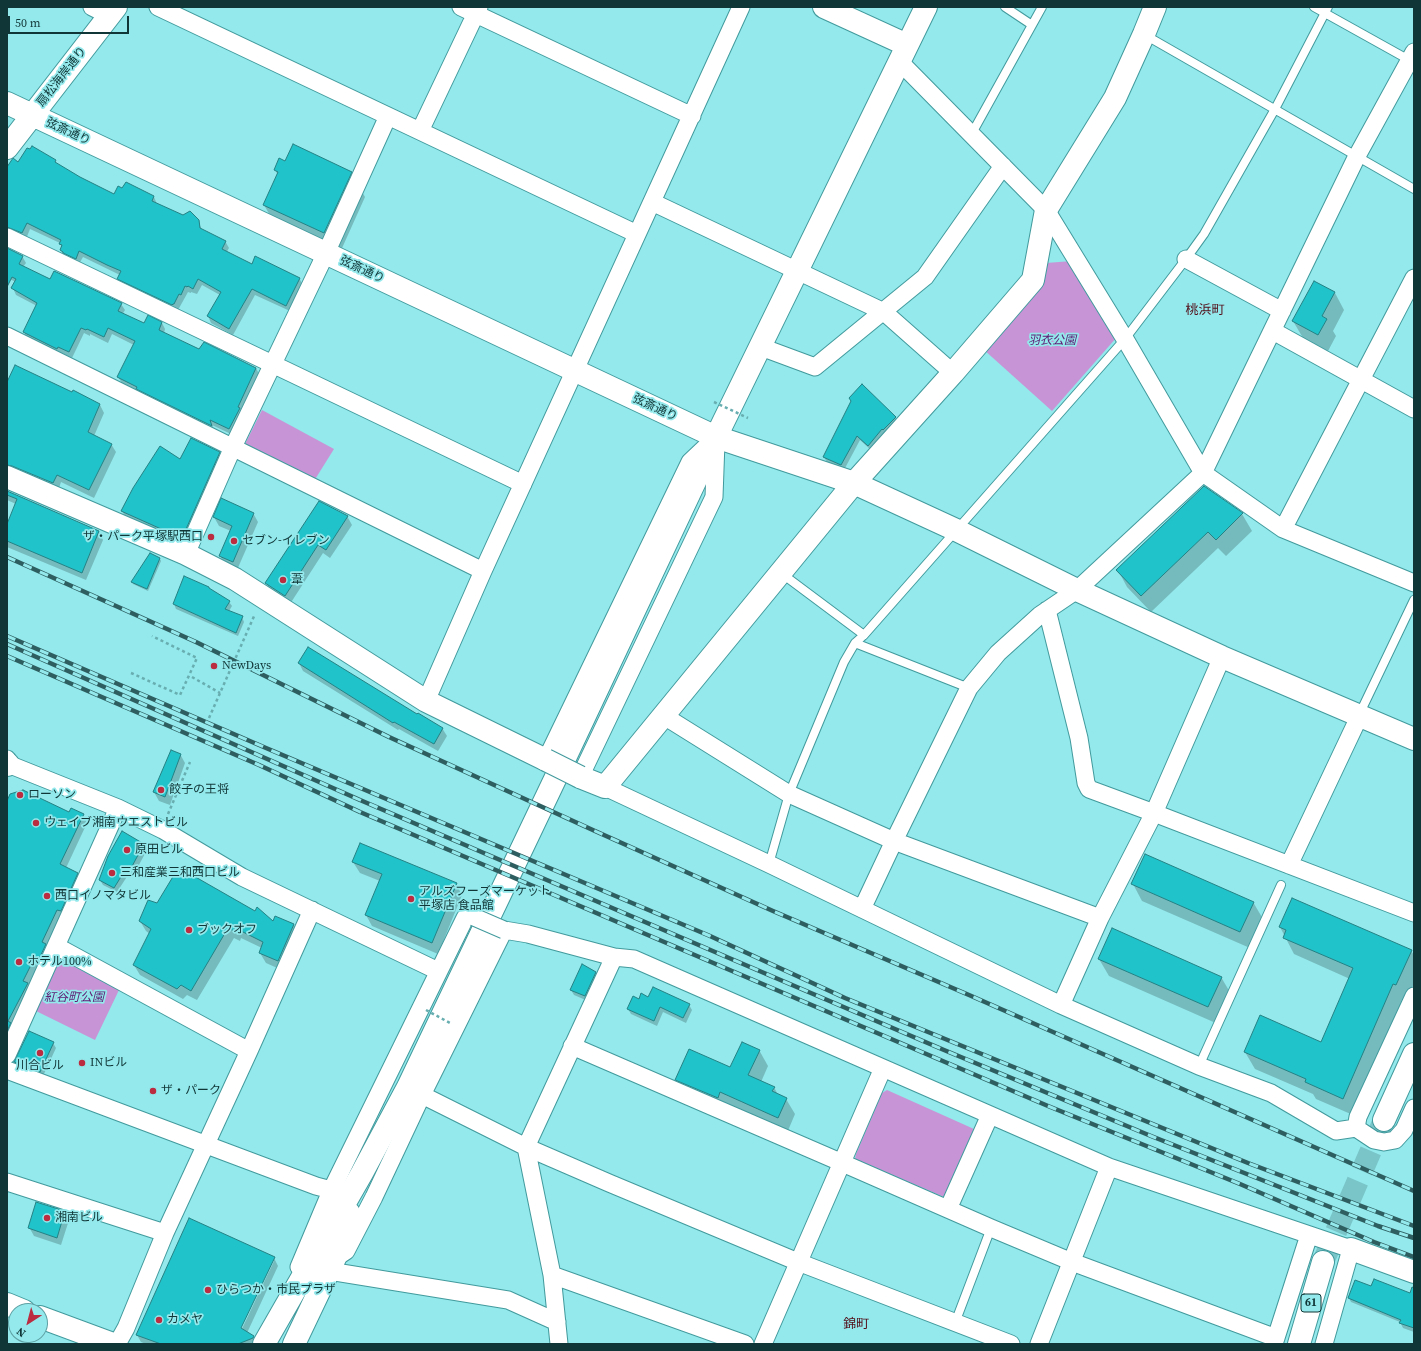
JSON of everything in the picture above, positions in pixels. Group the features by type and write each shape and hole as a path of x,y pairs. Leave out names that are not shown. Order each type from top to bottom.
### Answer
{"street":[{"path":"158,7 637,234"},
{"path":"426,700 483,571 741,7"},
{"path":"824,7 903,53 971,135 1046,210 1125,339 1203,473 1282,529 1414,584"},
{"path":"264,1344 362,1174 411,1080 716,437 926,7"},
{"path":"605,787 854,483 953,373 1033,280 1046,210 1115,98 1155,7"},
{"path":"420,131 472,9 692,116"},
{"name":"扇松海岸通り","path":"7,148 106,10"},
{"path":"862,909 969,688 998,653 1047,610 1077,590 1203,473 1358,156 1413,58"},
{"name":"弦斎通り","path":"7,103 716,437 854,483 956,530 1077,590 1222,658 1414,739"},
{"path":"186,554 233,447 326,253 388,116"},
{"path":"761,347 815,367 884,312 925,276 1003,166"},
{"path":"652,202 884,312 953,373"},
{"path":"7,236 523,484"},
{"path":"1186,259 1282,311"},
{"path":"1282,529 1414,278"},
{"path":"1272,331 1414,409"},
{"path":"7,336 483,571"},
{"path":"546,760 690,462 716,437"},
{"path":"580,777 714,497 716,437"},
{"path":"7,477 186,554 235,579 426,700 580,777 605,787 770,864 1061,1005 1199,1066 1271,1093 1336,1131 1356,1128 1374,1140 1384,1142 1395,1140 1404,1130 1414,1108"},
{"path":"1047,610 1080,738 1086,783 1090,789 1414,913"},
{"path":"1061,1005 1100,918 1154,813 1222,658"},
{"path":"664,716 789,794 894,841 1100,918"},
{"path":"1289,865 1359,717"},
{"path":"8,763 118,808 163,830 242,877 438,971"},
{"path":"7,1055 118,808"},
{"path":"117,1344 126,1328 165,1233 312,910"},
{"path":"274,1325 331,1191 438,971 465,918 474,917 504,930 528,934 614,957 634,959 1109,1167 1351,1249 1414,1272"},
{"path":"332,1265 346,1251 374,1197 422,1095 504,930"},
{"path":"56,946 249,1051"},
{"path":"559,1344 552,1275 526,1147 614,957"},
{"path":"1356,1128 1358,1117 1414,996"},
{"path":"572,1046 1072,1262 1275,1341 1309,1235"},
{"path":"1384,1120 1414,1054"},
{"path":"763,1344 883,1068"},
{"path":"7,1070 205,1146 331,1191 338,1191 362,1174"},
{"path":"422,1095 526,1147 798,1262 1011,1344"},
{"path":"948,1209 990,1115"},
{"path":"1039,1344 1109,1167"},
{"path":"294,1344 332,1265 362,1174"},
{"path":"7,1182 165,1233"},
{"path":"1324,1344 1351,1249"},
{"name":"61","path":"1299,1344 1323,1262"},
{"path":"332,1265 508,1300 557,1322"},
{"path":"552,1275 745,1344"},
{"path":"48,1320 113,1344"}],"lane":[{"path":"1005,7 1032,25"},
{"path":"971,135 1042,7"},
{"path":"1314,7 1326,10 1413,58"},
{"path":"770,864 789,794 844,662 855,643 864,635 1125,339 1186,259 1204,234 1275,109 1326,10"},
{"path":"1144,34 1414,189"},
{"path":"780,573 864,635"},
{"path":"1359,717 1414,600"},
{"path":"855,643 969,688"},
{"path":"1199,1066 1281,885"},
{"path":"955,1323 991,1228"}],"path":[{"path":"711,406 714,402 748,418"},
{"path":"209,718 257,610"},
{"path":"131,673 180,696 197,658 152,636"},
{"path":"192,677 220,693"},
{"path":"168,814 190,762"},
{"path":"426,1010 450,1022"}],"green space":[{"name":"羽衣公園","path":"1072,261 1117,337 1052,411 983,349 1046,263"},
{"path":"262,410 334,449 314,481 245,444"},
{"name":"紅谷町公園","path":"60,959 119,990 95,1040 36,1011"},
{"path":"887,1090 974,1129 976,1132 944,1197 855,1159 882,1093"}],"building":[{"path":"293,144 352,172 324,233 263,205 278,172 274,170 279,158 285,161"},
{"path":"32,146 56,160 55,162 80,177 114,194 118,186 122,188 126,182 154,196 152,201 183,215 190,211 199,220 200,228 226,241 222,249 252,264 255,256 300,278 286,306 252,289 229,329 207,316 221,292 198,279 193,289 185,286 181,295 179,294 172,305 117,279 121,271 79,251 76,259 63,253 60,250 62,245 59,244 61,240 27,223 22,233 7,227 7,167 13,158 18,162 27,148 30,149"},
{"path":"7,248 23,256 19,264 50,279 54,271 122,303 118,311 144,323 148,315 162,322 159,330 199,349 204,342 256,368 238,407 240,408 229,429 210,420 212,426 136,389 137,387 117,377 135,341 108,328 104,337 87,329 81,328 69,352 58,347 57,349 23,332 37,303 11,288 16,279 12,277 7,287"},
{"path":"1314,281 1335,292 1322,316 1327,319 1318,335 1292,321"},
{"path":"15,365 72,392 73,390 100,404 88,432 112,444 89,490 57,475 53,483 7,465 7,382"},
{"path":"862,384 896,417 883,430 882,429 868,446 857,436 841,465 823,457 851,401 849,398"},
{"path":"191,438 220,452 183,536 179,537 121,511 133,488 160,446 180,459"},
{"path":"1204,486 1243,513 1216,540 1208,532 1141,596 1116,570"},
{"path":"7,491 99,531 82,573 7,541 7,524 17,499 7,495"},
{"name":"セブン-イレブン","path":"221,498 254,513 233,562 219,556 232,526 213,517"},
{"path":"319,501 348,516 326,550 318,545 285,596 265,583"},
{"path":"150,553 160,558 147,589 131,582"},
{"path":"184,576 209,587 230,601 225,609 243,616 236,633 173,604"},
{"path":"308,647 417,714 418,713 443,728 434,744 394,722 393,723 298,663"},
{"path":"171,750 181,754 165,797 153,792"},
{"path":"23,790 69,812 71,808 84,814 60,864 78,873 61,911 57,910 42,942 46,944 39,959 35,957 23,981 28,983 8,1021 11,1023 7,1031 7,801 10,794"},
{"name":"原田ビル","path":"122,831 144,844 130,870 127,867 114,888 99,880 108,856"},
{"name":"アルズフーズマーケット 平塚店 食品館","path":"360,843 457,883 432,943 365,915 382,874 352,862"},
{"path":"1145,854 1254,902 1240,932 1131,884"},
{"name":"ブックオフ","path":"177,870 184,874 185,871 255,911 257,907 273,921 275,916 294,924 278,961 259,953 263,942 235,928 234,931 228,928 191,991 181,985 177,989 133,965 151,929 139,921 148,900 157,903"},
{"path":"1292,898 1412,950 1396,985 1393,984 1343,1099 1305,1082 1306,1079 1244,1052 1260,1015 1321,1042 1353,968 1283,938 1286,930 1279,927"},
{"path":"1112,928 1222,977 1208,1007 1098,959"},
{"path":"582,964 596,972 585,996 570,990"},
{"path":"653,987 690,1004 683,1018 660,1007 654,1021 627,1009 633,996 639,999 641,993 648,997"},
{"path":"29,1031 54,1042 40,1072 25,1063 24,1066 14,1062"},
{"path":"742,1042 760,1050 748,1075 775,1087 772,1091 787,1098 778,1118 720,1092 718,1098 675,1080 689,1049 730,1067"},
{"name":"湘南ビル","path":"36,1202 65,1211 57,1238 28,1228"},
{"name":"ひらつか・市民プラザ","path":"189,1218 275,1257 241,1328 254,1336 253,1338 238,1344 161,1344 136,1335"},
{"path":"1374,1279 1410,1293 1412,1287 1414,1288 1414,1328 1399,1323 1401,1320 1348,1298 1355,1280 1371,1286"}],"tunnel":[{"path":"1323,1262 1384,1120"}],"railway":[{"path":"7,557 196,642 389,737 595,831 773,911 969,995 1414,1191"},
{"path":"7,636 266,748 710,936 845,998 1248,1163 1414,1226"},
{"path":"7,644 360,800 944,1050 1151,1136 1378,1226 1414,1238"},
{"path":"7,656 259,765 360,812 1048,1106 1240,1184 1374,1242 1414,1257"}],"place":[{"name":"ザ・パーク平塚駅西口","path":"211,537"},
{"name":"セブン-イレブン","path":"234,541"},
{"name":"葦","path":"283,580"},
{"name":"NewDays","path":"214,666"},
{"name":"餃子の王将","path":"161,790"},
{"name":"ローソン","path":"20,795"},
{"name":"ウェイブ湘南ウエストビル","path":"36,823"},
{"name":"原田ビル","path":"127,850"},
{"name":"三和産業三和西口ビル","path":"112,873"},
{"name":"西口イノマタビル","path":"47,896"},
{"name":"アルズフーズマーケット 平塚店 食品館","path":"411,899"},
{"name":"ブックオフ","path":"189,930"},
{"name":"ホテル100%","path":"19,962"},
{"name":"川合ビル","path":"40,1053"},
{"name":"INビル","path":"82,1063"},
{"name":"ザ・パーク","path":"153,1091"},
{"name":"湘南ビル","path":"47,1218"},
{"name":"ひらつか・市民プラザ","path":"208,1290"},
{"name":"カメヤ","path":"159,1320"}],"district":[{"name":"桃浜町","path":"1205,311"},
{"name":"錦町","path":"856,1325"}]}
